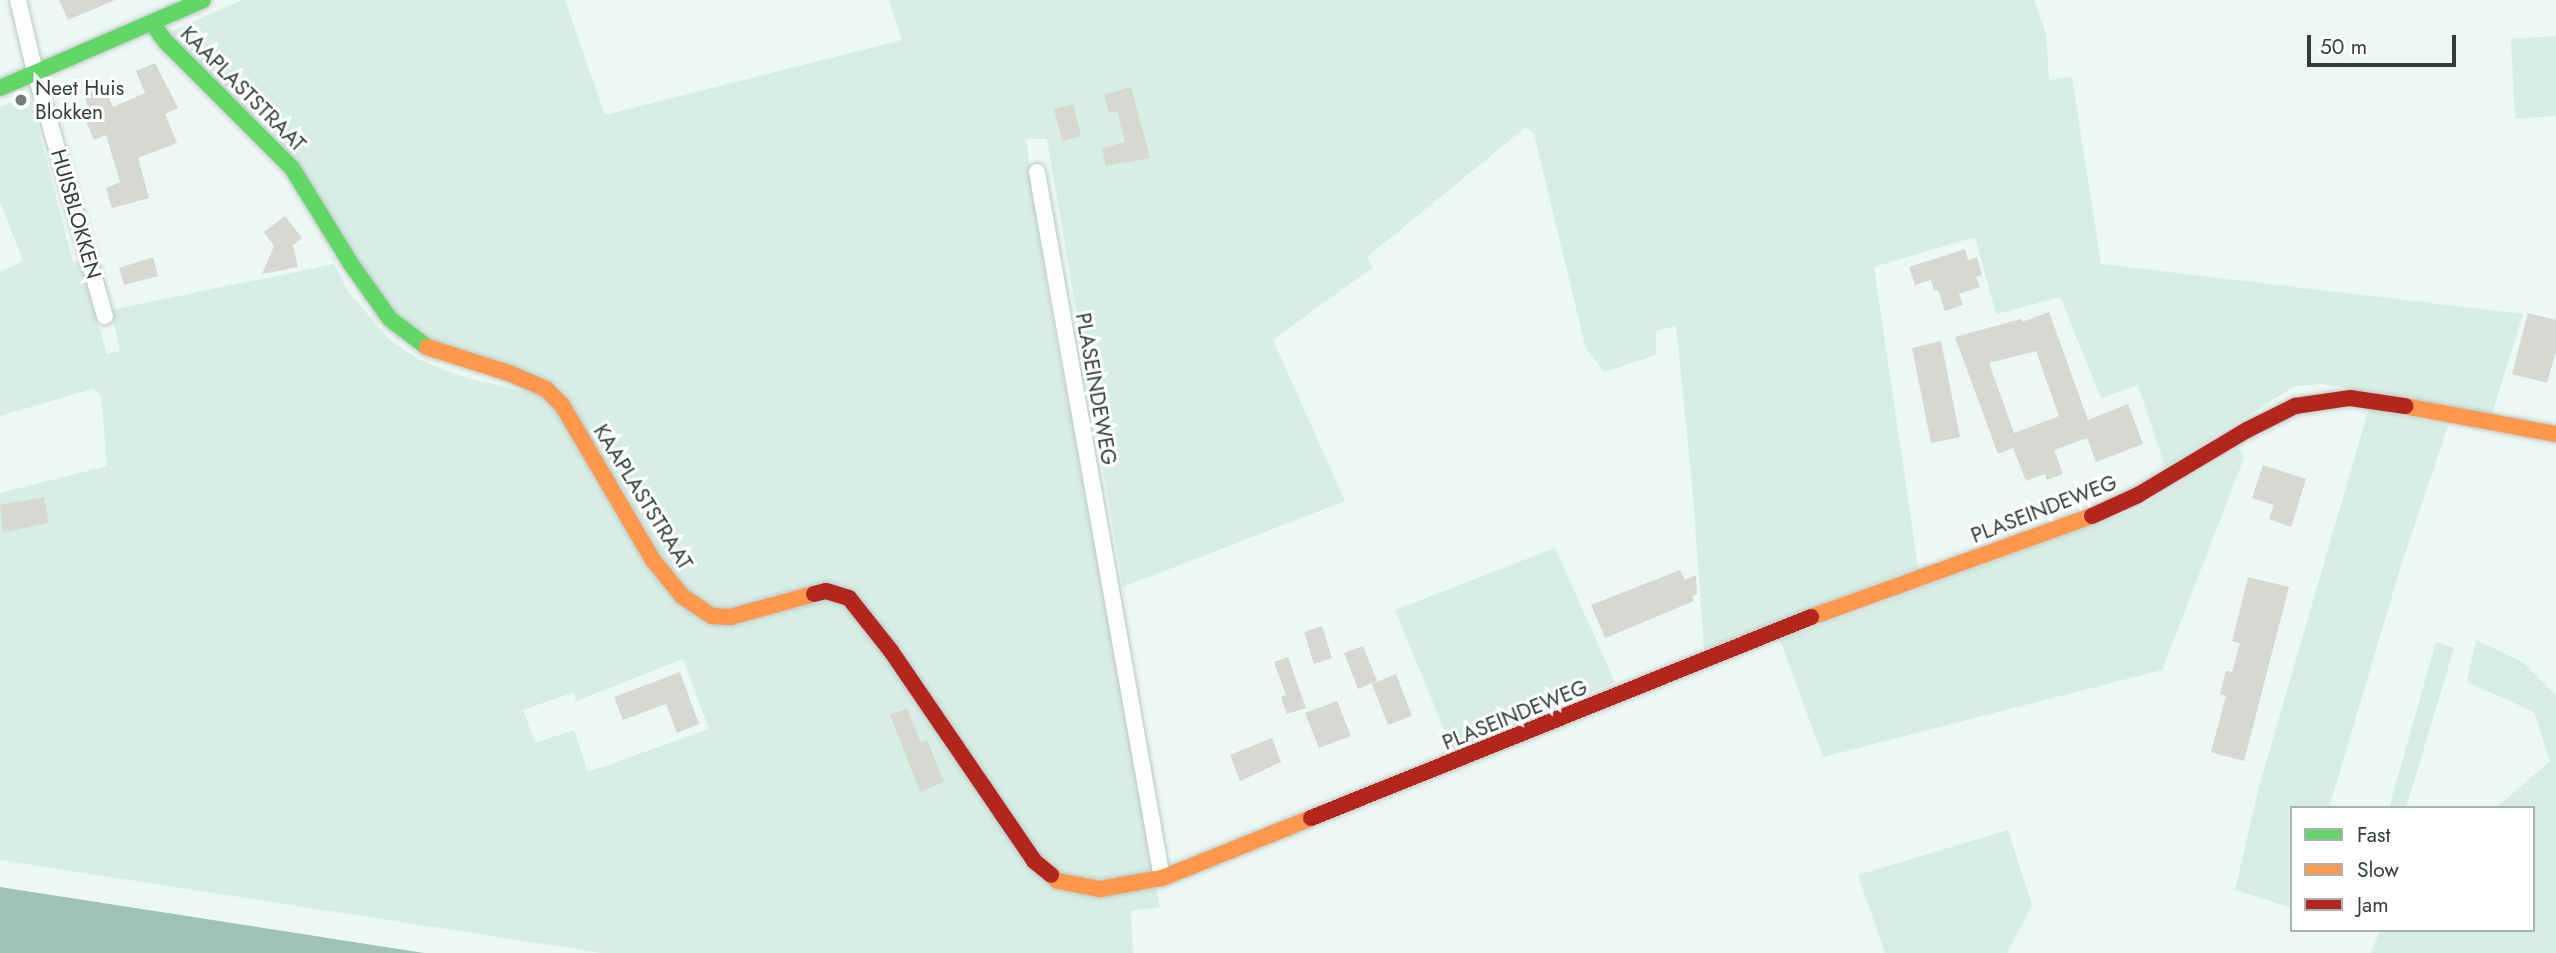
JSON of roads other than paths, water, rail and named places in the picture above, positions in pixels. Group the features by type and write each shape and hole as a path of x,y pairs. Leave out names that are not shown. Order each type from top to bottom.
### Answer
{"street":[{"name":"HUISBLOKKEN","path":"19,0 35,72 105,316"},
{"path":"0,88 203,0"},
{"name":"KAAPLASTSTRAAT","path":"152,23 166,42 292,168 351,264 390,319 427,347 521,378 546,389 562,405 653,560 682,596 712,616 730,617 827,591 849,598 891,651 1034,861 1058,881 1100,889 1162,878"},
{"name":"PLASEINDEWEG","path":"1037,172 1162,878 1841,605 2086,519 2138,495 2247,430 2295,406 2350,398 2381,400 2428,412 2556,434"}],"place":[{"name":"Neet Huis Blokken","path":"21,100"}]}
